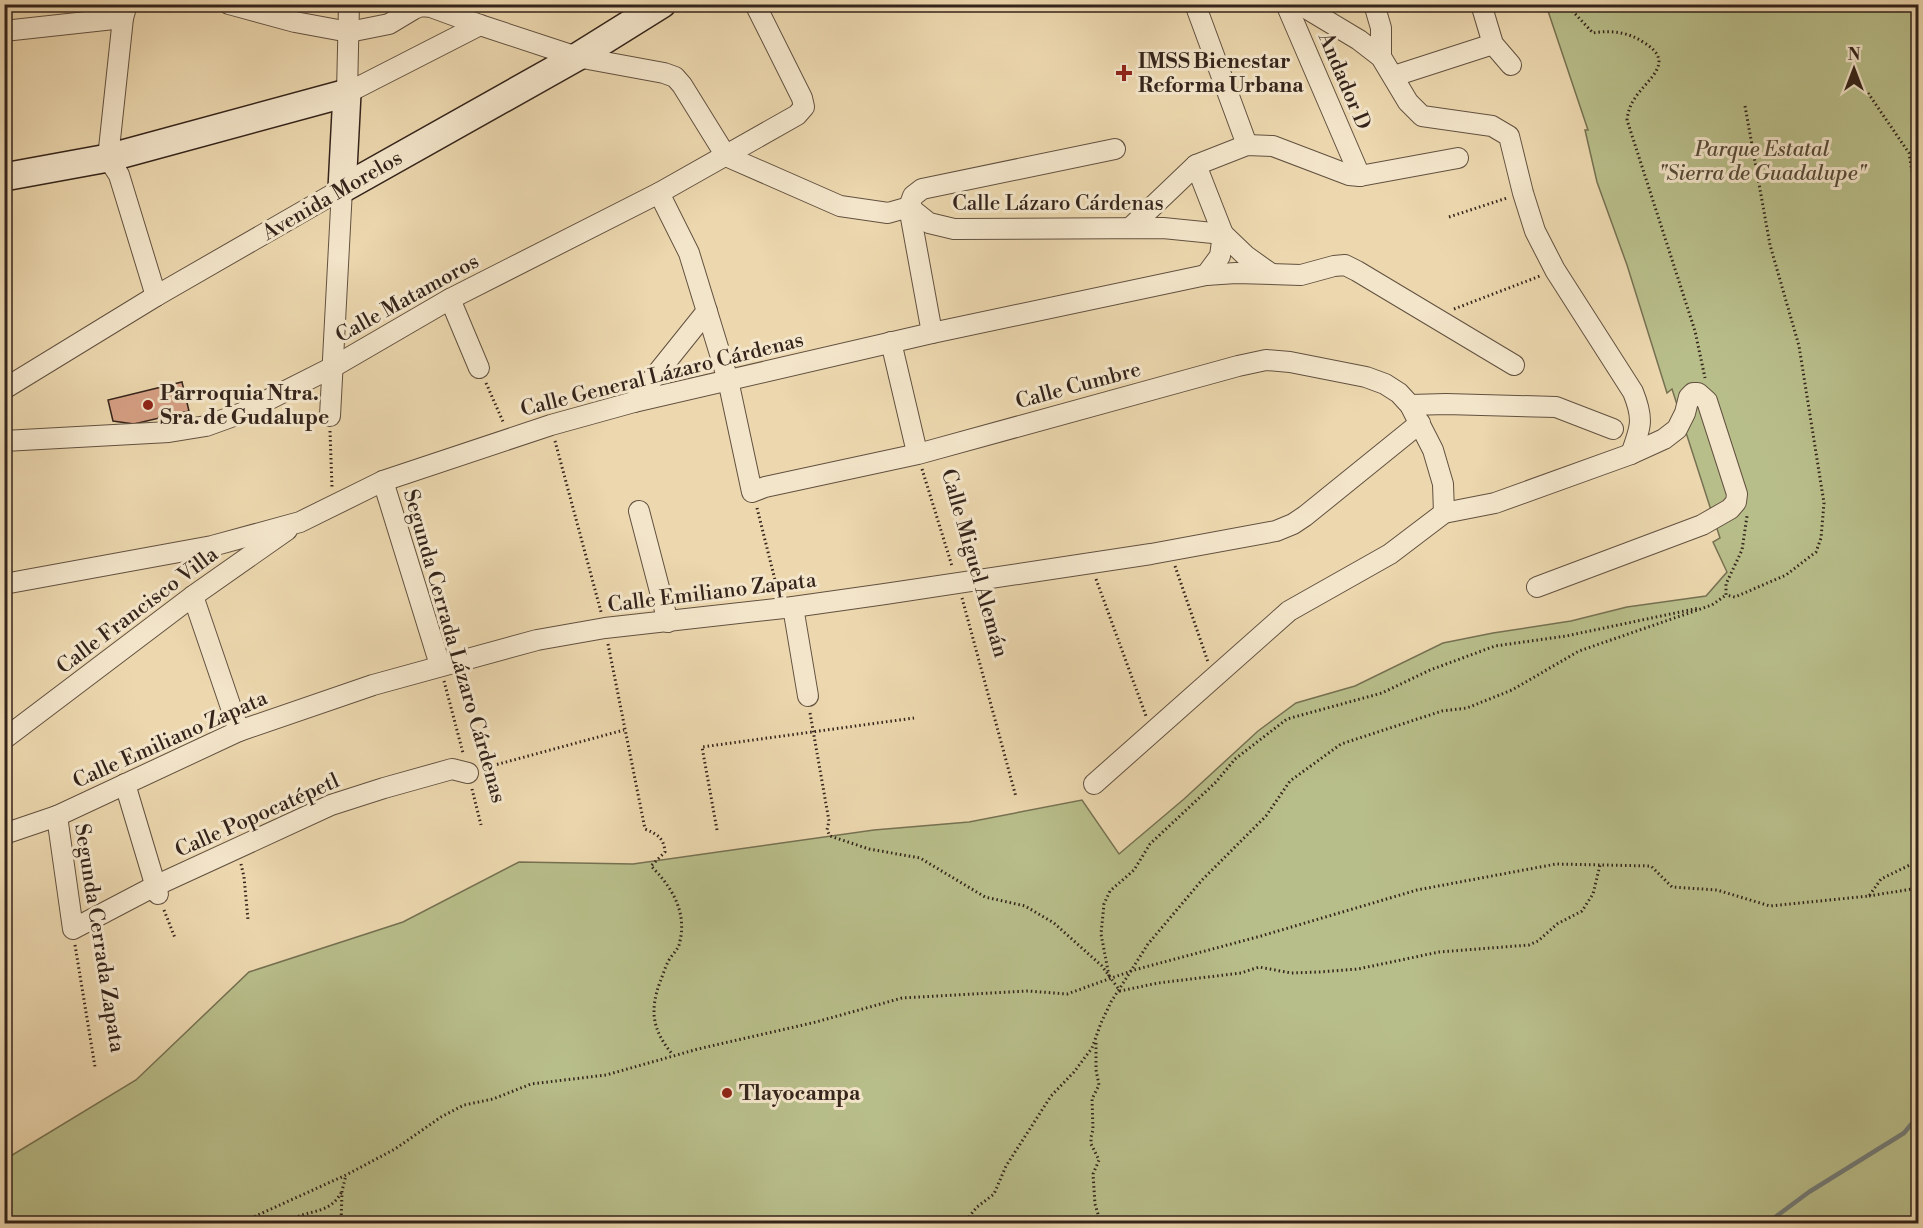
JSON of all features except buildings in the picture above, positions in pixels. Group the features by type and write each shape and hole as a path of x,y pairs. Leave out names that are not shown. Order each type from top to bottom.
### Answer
{"street":[{"path":"229,4 295,22 349,32 389,24 421,6 431,7 577,57 664,73 675,77 682,86 726,156 840,206 888,213 909,207"},
{"path":"330,416 347,93 349,4"},
{"name":"Calle Matamoros","path":"4,441 169,432 206,426 242,413 333,367 450,299 659,193 797,115 804,107 802,98 755,4"},
{"path":"1195,4 1247,145"},
{"name":"Andador D","path":"1286,4 1359,176"},
{"path":"1299,4 1359,40 1381,57 1408,102 1422,116 1492,126 1509,136 1522,193 1536,231 1555,270 1633,392 1641,412 1638,433 1631,454"},
{"path":"1374,4 1381,28 1381,57"},
{"path":"1481,4 1492,44 1511,65"},
{"name":"Avenida Morelos","path":"4,389 156,296 577,57 660,5"},
{"path":"4,31 125,11 108,158 119,175 156,296"},
{"path":"4,177 108,158 347,93 480,25"},
{"path":"1394,76 1492,44"},
{"path":"1130,228 1197,165 1247,145 1273,146 1349,175 1359,176 1458,158"},
{"path":"932,333 909,207 913,196 922,189 1115,149"},
{"path":"1197,165 1223,234 1246,256 1270,273"},
{"path":"659,193 689,253 728,380 753,492"},
{"name":"Calle Lázaro Cárdenas","path":"909,207 929,223 954,229 1179,228 1223,234"},
{"path":"1206,275 1220,256 1223,234"},
{"name":"Calle General Lázaro Cárdenas","path":"6,581 212,546 300,522 383,481 550,425 634,402 891,342 1206,275 1270,273 1301,275 1334,266 1345,266 1433,317"},
{"path":"450,299 479,368"},
{"path":"634,402 707,311"},
{"path":"1433,317 1514,365"},
{"path":"891,342 916,449"},
{"name":"Calle Cumbre","path":"753,492 765,487 1266,360 1290,362 1366,376 1399,393 1410,405 1433,450 1443,484 1444,513"},
{"path":"1094,784 1289,611 1389,554 1444,513 1495,503 1631,454 1664,438 1677,429 1693,393 1703,396 1707,401 1737,494 1736,502 1730,509 1702,525 1537,587"},
{"path":"1410,405 1556,407 1612,429"},
{"name":"Calle Emiliano Zapata","path":"4,834 57,816 239,731 373,685 537,640 606,628 788,608 1090,563 1276,531 1293,524 1420,423"},
{"name":"Segunda Cerrada Lázaro Cárdenas","path":"383,481 440,665"},
{"path":"639,511 657,572 668,622"},
{"name":"Calle Francisco Villa","path":"4,740 193,596 300,522"},
{"path":"193,596 239,731"},
{"path":"788,608 808,696"},
{"name":"Calle Popocatépetl","path":"73,929 157,890 237,848 331,805 452,768 468,773"},
{"path":"125,784 157,890"},
{"name":"Segunda Cerrada Zapata","path":"57,816 73,929"}],"path":[{"path":"1566,4 1593,33 1608,30 1637,38 1656,50 1659,57 1656,73 1636,96 1627,120 1695,331 1704,368 1703,396"},
{"path":"1868,93 1909,153 1918,209"},
{"path":"1101,1224 1095,1204 1093,1174 1099,1160 1091,1144 1091,1137 1093,1130 1092,1099 1099,1085 1096,1070 1096,1042 1101,1023 1129,972 1148,944 1202,880 1266,816 1290,781 1341,744 1442,711 1467,708 1512,690 1579,651 1712,605 1726,596 1735,597 1786,575 1816,552 1821,538 1824,503 1799,346 1770,244 1744,106"},
{"path":"1449,217 1522,193"},
{"path":"1433,317 1555,270"},
{"path":"479,368 511,438"},
{"path":"330,416 332,507"},
{"path":"550,425 606,628 645,829 657,834 664,843 665,852 651,866 664,880 681,910 681,940 677,951 668,961 656,994 654,1020 662,1041 674,1056"},
{"name":"Calle Miguel Alemán","path":"916,449 957,583 1016,798"},
{"path":"753,492 788,608"},
{"path":"1726,596 1726,584 1742,550 1747,524 1746,507 1737,494"},
{"path":"1170,550 1213,678"},
{"path":"1090,563 1152,732"},
{"path":"1110,979 1101,934 1104,904 1110,891 1134,870 1150,844 1216,782 1235,759 1287,719 1382,693 1430,669 1495,646 1566,636 1712,605"},
{"name":"Segunda Cerrada Lázaro Cárdenas","path":"440,665 481,825"},
{"path":"808,696 829,821 827,830 830,836 869,849 920,858 986,897 1025,906 1054,922 1102,966 1120,991"},
{"path":"717,830 702,747 914,718"},
{"path":"468,773 624,730"},
{"path":"237,848 244,877 248,920"},
{"path":"1869,896 1881,879 1918,861"},
{"path":"238,1224 346,1175 395,1149 441,1117 464,1105 493,1098 531,1084 606,1075 902,998 1028,992 1067,994 1129,972 1417,890 1556,864 1651,866 1672,886 1717,890 1770,906 1869,896 1918,888"},
{"path":"1120,991 1158,983 1241,973 1259,967 1291,973 1358,969 1439,952 1529,945 1538,941 1557,924 1582,911 1593,894 1600,865"},
{"path":"157,890 175,938"},
{"name":"Segunda Cerrada Zapata","path":"73,929 95,1067"},
{"path":"963,1224 976,1207 994,1194 1006,1166 1051,1096 1074,1072 1096,1042"},
{"path":"4,1085 6,1097"},
{"path":"341,1224 342,1191 346,1175"},
{"path":"287,1224 297,1215 317,1212 334,1204 342,1191"}],"green space":[{"name":"Parque Estatal \"Sierra de Guadalupe\"","path":"1546,5 1918,5 1918,1223 5,1224 4,1160 136,1080 249,972 403,922 519,862 633,864 874,830 969,822 1082,800 1119,854 1184,799 1258,731 1296,703 1355,686 1443,643 1571,621 1627,607 1706,596 1727,572 1713,542 1720,538 1672,389 1667,393 1627,265 1597,182 1585,130 1588,130"}],"waterway":[{"path":"1766,1224 1809,1192 1904,1133 1918,1116"}],"place":[{"name":"IMSS Bienestar Reforma Urbana","path":"1124,73"},
{"name":"Parroquia Ntra. Sra. de Gudalupe","path":"148,405"},
{"name":"Tlayocampa","path":"727,1093"}]}
